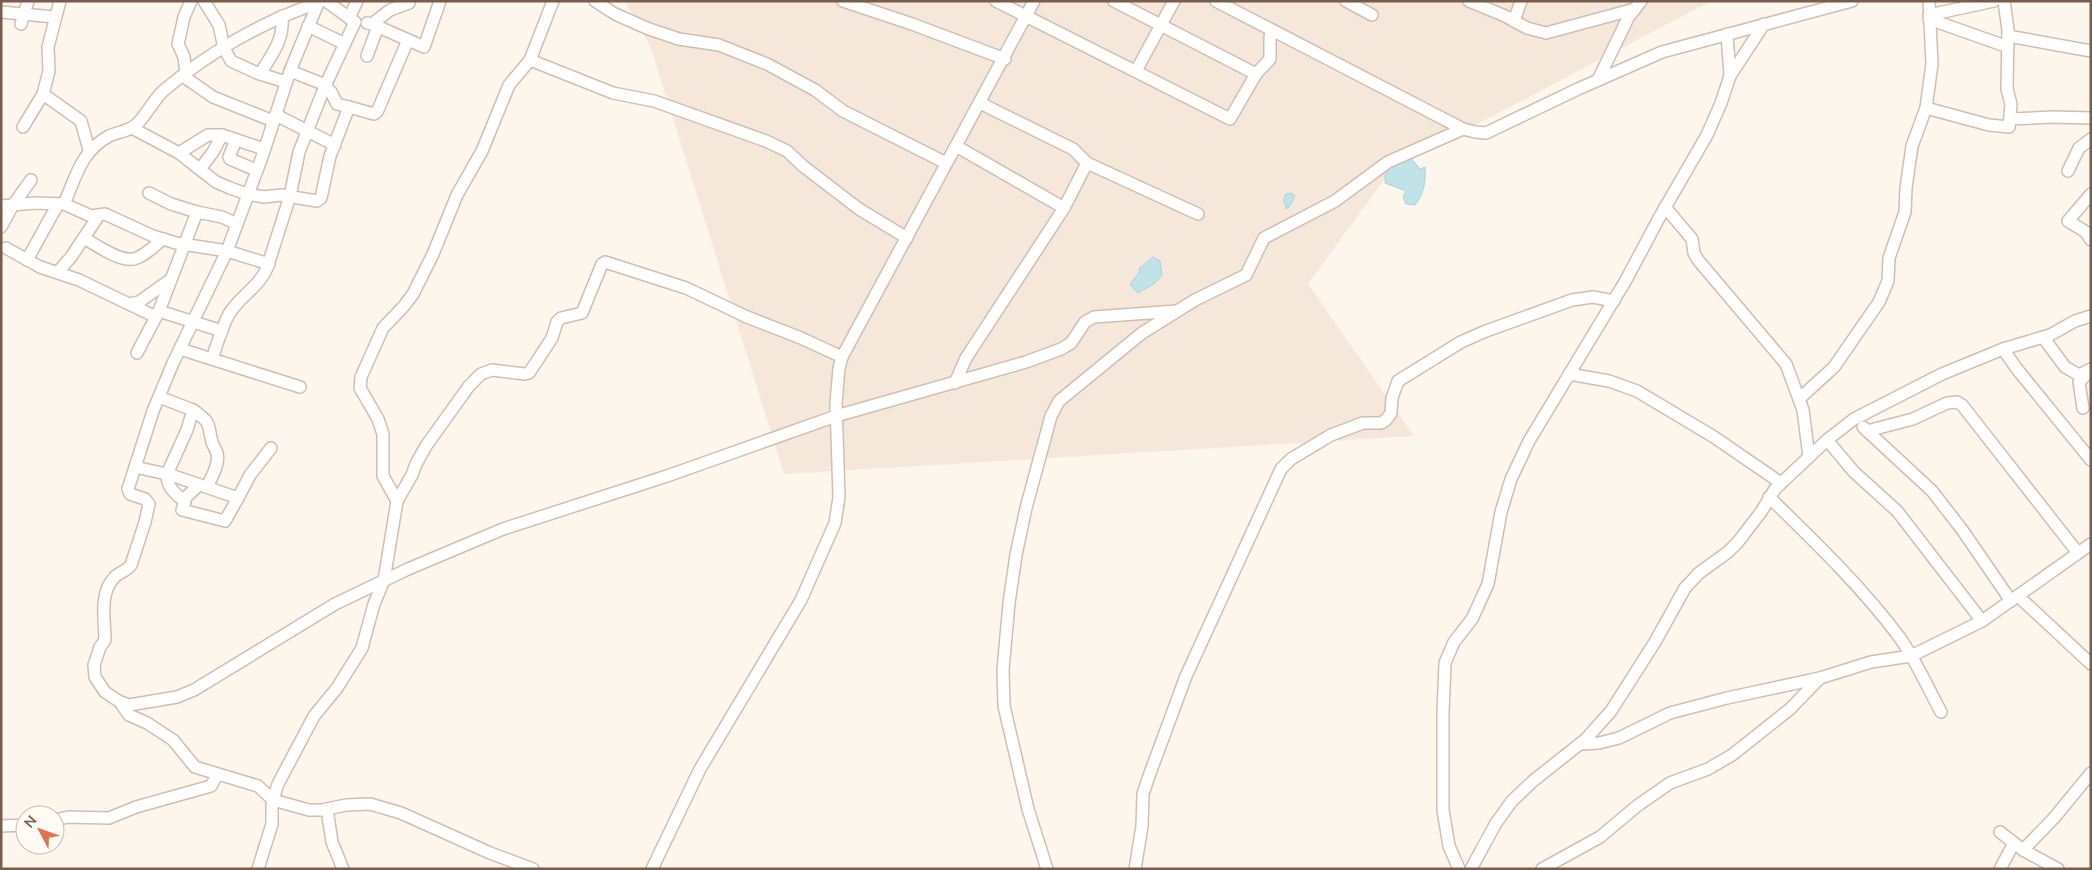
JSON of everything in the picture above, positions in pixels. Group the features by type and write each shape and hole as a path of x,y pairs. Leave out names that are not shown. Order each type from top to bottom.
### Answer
{"street":[{"path":"23,19 28,1"},
{"path":"22,127 43,94 49,72 48,47 54,17 60,1"},
{"path":"191,1 184,17 178,44 184,57 185,74 213,97 274,118 335,145"},
{"path":"204,1 219,25 224,48 230,61 260,74 286,82"},
{"path":"212,359 229,315 248,291 264,277 290,196 295,166 343,44 357,1"},
{"path":"384,14 388,1"},
{"path":"27,260 61,204 89,150 111,136 132,128 162,93 185,74 224,48 282,16 321,2 352,20 375,25 424,47 440,1"},
{"path":"397,501 383,476 383,434 378,419 360,388 360,382 383,328 413,294 433,254 457,195 482,151 509,85 530,60 553,1"},
{"path":"596,1 615,14 650,29 679,39 719,44 767,64 815,90 843,112 946,163"},
{"path":"843,1 912,24 1005,59"},
{"path":"996,1 1230,119 1256,74 1270,58 1272,30"},
{"path":"652,869 700,769 801,600 835,523 839,497 836,416 839,368 842,357 946,163 1005,59 1034,1"},
{"path":"1114,1 1256,74"},
{"path":"1136,72 1174,1"},
{"path":"1216,1 1463,129 1475,132 1486,132 1662,52 1837,3 1852,1"},
{"path":"1346,1 1372,15"},
{"path":"1469,1 1527,28 1546,33 1638,5"},
{"path":"1514,21 1520,1"},
{"path":"1799,399 1834,367 1885,291 1888,282 1889,258 1906,212 1906,188 1912,146 1926,108 1932,64 1929,1"},
{"path":"1929,17 1994,1"},
{"path":"1926,108 1989,125 2009,127 2012,104 2007,83 2008,42 2004,1"},
{"path":"321,2 308,26 290,70 264,150 227,251 159,397 128,489 130,494 148,501 147,513 130,567 114,577 110,582 104,608 105,640 100,647 94,665 95,677 99,685 104,692 120,702 130,705 152,702 177,697 194,690 335,604 384,580 503,529 667,476 836,416 1026,362 1061,349 1071,343 1085,322 1094,317 1177,311"},
{"path":"367,56 375,25 384,14 402,4 409,3"},
{"path":"1598,80 1628,18 1638,5"},
{"path":"1,12 23,19 54,17"},
{"path":"260,74 281,37 282,16"},
{"path":"1929,17 2008,42 2091,51"},
{"path":"1459,869 1449,846 1443,810 1445,663 1454,642 1472,619 1488,584 1501,512 1511,479 1529,441 1614,301 1707,134 1721,103 1730,76 1764,24"},
{"path":"308,26 343,44"},
{"path":"1727,34 1730,76"},
{"path":"290,70 325,86 331,92 337,104 374,114 377,112 396,64 408,40"},
{"path":"530,60 613,93 654,100 766,141 787,151 803,166 859,208 907,238"},
{"path":"43,94 80,121 89,150"},
{"path":"980,103 1073,149 1087,162 1198,214"},
{"path":"132,128 179,153 216,182 247,194 264,197 290,196 318,202 321,198 330,156 349,107"},
{"path":"2011,119 2091,118"},
{"path":"1047,869 1028,809 1004,706 1003,670 1009,603 1016,555 1026,508 1051,416 1059,402 1142,333 1195,300 1246,275 1264,238 1335,201 1388,162 1463,129"},
{"path":"179,153 202,138 222,135 264,150"},
{"path":"200,169 213,152 222,135"},
{"path":"2068,171 2079,148 2091,139"},
{"path":"236,140 230,160 256,170"},
{"path":"956,146 1064,208"},
{"path":"955,383 966,358 1064,208 1087,162"},
{"path":"1,227 13,205 31,180"},
{"path":"149,193 171,204 222,217 237,224"},
{"path":"2091,194 2068,221 2086,232 2091,240"},
{"path":"1,206 35,203 61,204 82,213 99,216 105,214 163,239 227,251 269,264"},
{"path":"1665,207 1692,239 1694,252 1698,260 1786,364 1803,410 1809,457"},
{"path":"137,353 158,314 197,212"},
{"path":"58,272 99,216"},
{"path":"84,238 125,259 133,259 145,253 163,239"},
{"path":"6,248 40,268 58,272 129,304 158,314 194,321 222,331"},
{"path":"258,869 272,824 273,800 286,766 314,716 337,688 362,648 374,604 384,580 397,501 426,446 468,386 481,374 492,370 525,374 532,370 552,338 557,322 561,318 582,313 602,264 605,262 686,288 747,317 759,320 842,357"},
{"path":"129,304 139,302 170,280"},
{"path":"1135,869 1142,826 1143,794 1149,776 1186,676 1281,470 1291,459 1331,435 1363,423 1381,423 1386,420 1391,413 1392,398 1398,381 1461,342 1572,300 1593,297 1614,301"},
{"path":"1471,869 1496,823 1512,801 1533,781 1581,744 1611,711 1655,642 1685,588 1699,573 1728,552 1738,542 1780,483 1827,440 1854,419 1942,374 2004,349 2043,337 2075,321 2091,316"},
{"path":"2043,337 2065,367 2078,375 2091,369"},
{"path":"180,349 300,387"},
{"path":"2004,349 2009,360 2091,460"},
{"path":"2083,408 2079,382 2091,369"},
{"path":"1569,374 1609,381 1637,391 1714,437 1780,483"},
{"path":"159,397 193,410 207,420 212,443 217,453 215,469 203,486 186,498 182,510 225,521 250,475 271,448"},
{"path":"1867,431 1913,419 1947,403 1957,402 1962,405 2078,553"},
{"path":"184,502 171,490 167,479 193,410"},
{"path":"1854,419 1932,491 2015,599 2091,664"},
{"path":"1827,440 1854,472 1898,511 1982,621"},
{"path":"135,467 168,474 238,498"},
{"path":"1769,497 1861,591 1895,632 1911,656 1941,712"},
{"path":"1581,744 1599,743 1620,738 1670,713 1727,698 1820,678 1871,662 1911,656 1982,621 2091,544"},
{"path":"1542,869 1600,837 1637,806 1670,783 1708,769 1732,755 1790,709 1820,678"},
{"path":"120,702 130,715 147,723 173,740 195,767 258,786 273,800 309,810 370,804 401,813 490,853 533,869"},
{"path":"2000,869 2019,847 2054,818 2091,774"},
{"path":"65,818 110,818 136,807 211,786 217,775"},
{"path":"327,809 332,842 343,869"},
{"path":"1,826 15,825"},
{"path":"2000,832 2019,847 2058,869"}],"shaded area":[{"path":"625,1 1711,1 1392,169 1308,284 1414,436 784,474 651,48"}],"water":[{"path":"1410,157 1420,169 1425,167 1424,187 1415,205 1406,204 1403,197 1406,191 1385,183 1385,175 1389,169"},
{"path":"1291,193 1295,196 1286,209 1283,201 1286,194"},
{"path":"1153,257 1160,261 1162,275 1155,283 1138,293 1130,285 1140,271 1139,269"}]}
